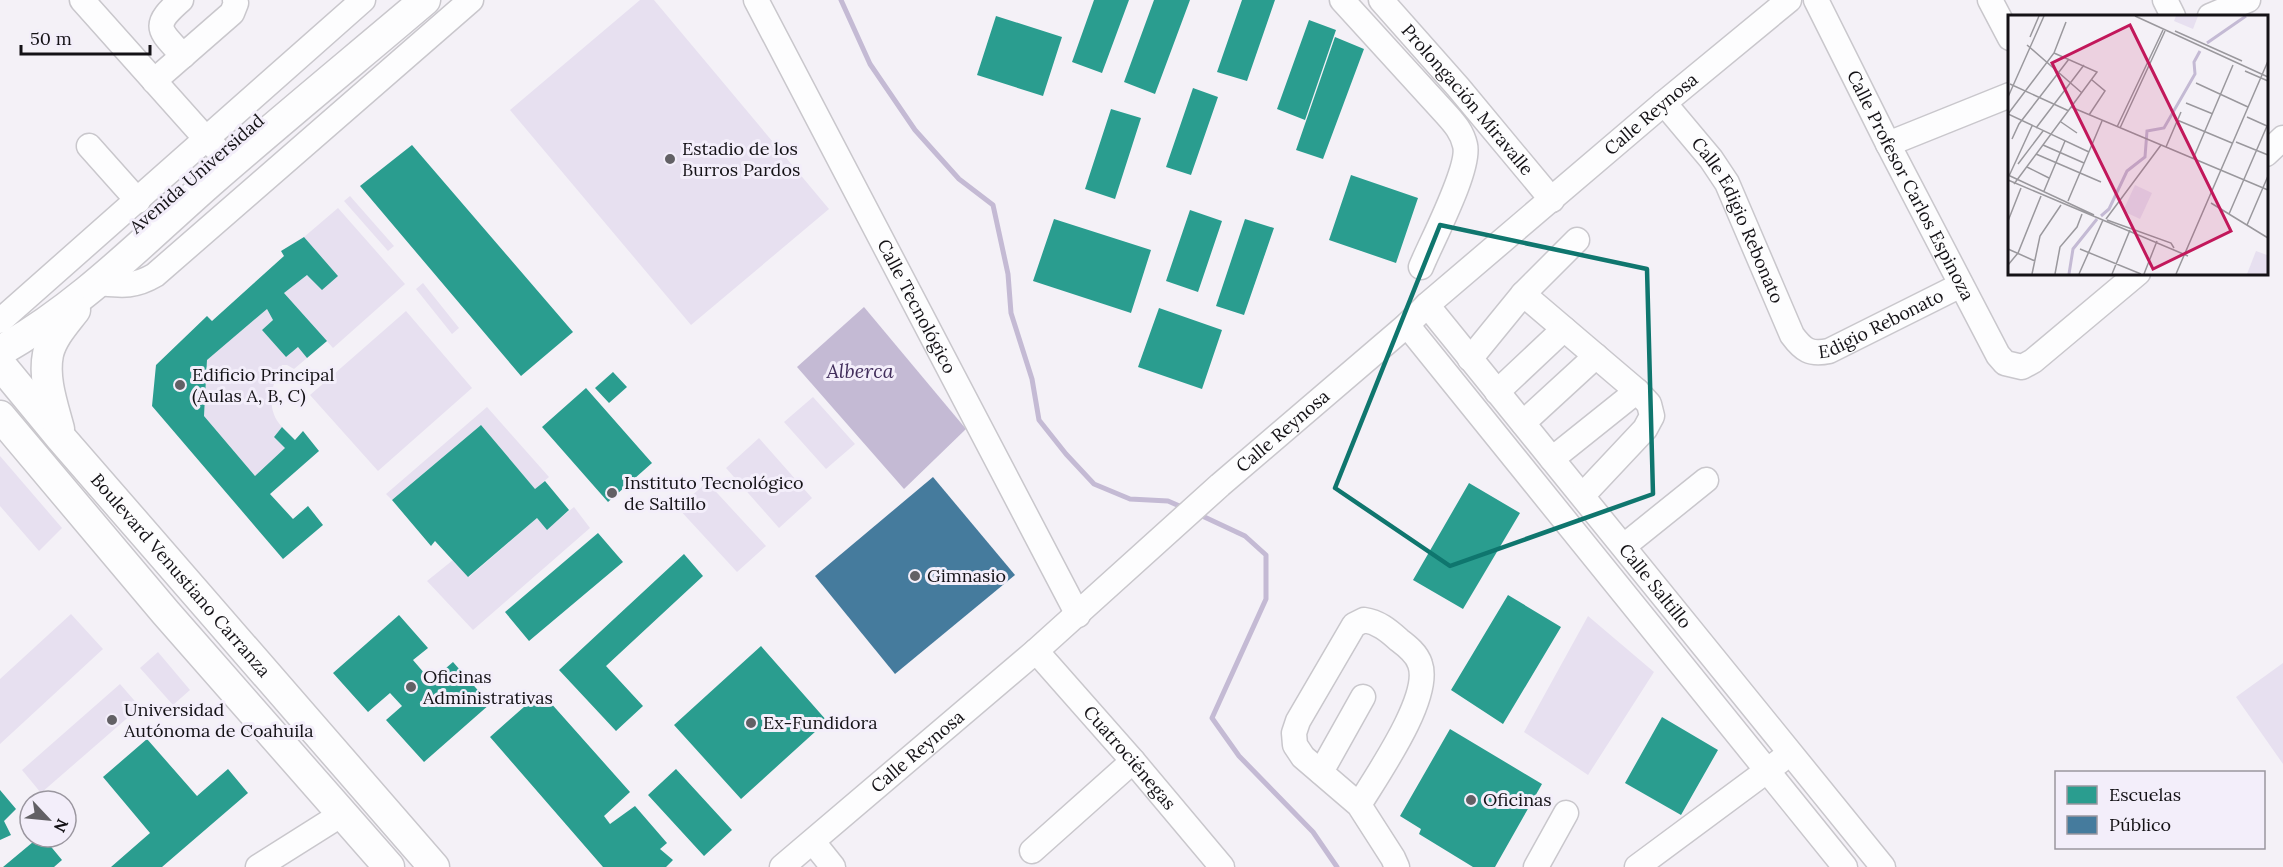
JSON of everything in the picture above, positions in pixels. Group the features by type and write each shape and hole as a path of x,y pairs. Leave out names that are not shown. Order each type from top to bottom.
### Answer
{"main road":[{"name":"Avenida Universidad","path":"0,349 12,333 394,0"},
{"name":"Avenida Universidad","path":"0,349 36,330 96,283 221,151 363,53 425,0"},
{"path":"61,438 50,395 48,353 56,335 96,283"},
{"name":"Boulevard Venustiano Carranza","path":"0,364 61,438 434,867"},
{"name":"Boulevard Venustiano Carranza","path":"0,416 166,613 388,867"}],"street":[{"path":"83,0 154,81 221,151"},
{"path":"181,0 167,12 161,22 162,32 183,56"},
{"path":"154,81 232,13 235,0"},
{"name":"Avenida Universidad","path":"0,321 138,201 221,151 363,0"},
{"path":"96,283 122,286 140,284 155,275 471,0"},
{"name":"Calle Tecnológico","path":"756,0 1078,615"},
{"path":"1342,0 1461,131 1466,148 1465,166 1421,267"},
{"name":"Calle Reynosa","path":"782,867 1078,615 1220,485 1407,325 1427,305 1789,0"},
{"name":"Calle Profesor Carlos Espinoza","path":"1816,0 1961,285 1998,355 2005,363 2022,367 2033,360 2131,276"},
{"path":"1990,0 2008,34"},
{"path":"2165,0 2173,15"},
{"path":"2212,15 2248,0"},
{"name":"Prolongación Miravalle","path":"1384,1 1552,200"},
{"path":"363,53 381,79"},
{"path":"1888,144 2008,96"},
{"name":"Calle Edigio Rebonato","path":"1664,103 1711,159 1727,183 1792,335 1800,345"},
{"path":"2268,152 2283,138"},
{"path":"89,146 138,201"},
{"path":"1470,359 1523,294 1577,240"},
{"name":"Edigio Rebonato","path":"1800,345 1808,352 1817,354 1829,351 1961,285"},
{"path":"1523,294 1637,391 1649,404 1652,416 1645,429 1582,495"},
{"name":"Calle Saltillo","path":"1427,305 1883,867"},
{"name":"Calle Saltillo","path":"1407,325 1845,867"},
{"path":"1497,392 1564,329"},
{"path":"1523,423 1596,356"},
{"path":"1552,459 1637,391"},
{"path":"1624,546 1706,480"},
{"path":"1359,805 1409,720 1419,694 1423,675 1420,662 1410,649 1375,622 1364,620 1354,625 1298,721 1294,733 1295,745 1321,772 1359,805 1397,867"},
{"name":"Cuatrociénegas","path":"1036,651 1222,867"},
{"path":"1321,772 1363,697"},
{"path":"1638,867 1791,752"},
{"path":"1032,851 1132,761"},
{"path":"1536,867 1566,813"},
{"path":"258,867 342,814"},
{"path":"813,842 833,867"}],"highlighted area":[{"path":"1440,225 1647,269 1653,494 1450,566 1335,488"}],"shaded area":[{"name":"Estadio de los Burros Pardos","path":"640,0 654,0 829,209 691,325 510,110"},
{"path":"350,196 394,246 388,251 344,201"},
{"path":"338,208 405,284 333,348 284,293 307,275 338,276 304,237"},
{"path":"423,283 459,328 452,334 416,289"},
{"path":"267,309 273,320 262,330 286,357 298,347 307,358 294,369 282,365 278,373 273,389 272,405 273,413 282,427 274,437 285,448 255,476 204,416 207,360"},
{"path":"406,311 472,388 378,471 310,395"},
{"path":"813,397 855,444 826,469 784,422"},
{"path":"487,407 549,477 535,489 481,425 392,500 386,494"},
{"path":"759,438 812,498 779,528 726,468"},
{"path":"0,456 62,528 39,551 0,506"},
{"path":"707,482 766,546 737,572 678,508"},
{"path":"574,507 590,528 473,630 427,581 453,560 469,577 537,518 547,529"},
{"path":"71,614 103,649 0,744 0,679"},
{"path":"1588,616 1654,672 1588,775 1524,732"},
{"path":"158,652 190,690 173,705 140,668"},
{"path":"2283,663 2283,764 2236,697"},
{"path":"120,684 140,707 46,789 38,789 22,770"}],"water":[{"name":"Alberca","path":"864,307 966,429 904,489 797,367"}],"building: Escuelas":[{"path":"1094,0 1129,0 1102,73 1072,62"},
{"path":"1154,0 1190,0 1155,94 1124,82"},
{"path":"1242,0 1275,0 1247,81 1217,72"},
{"path":"996,16 1062,37 1043,96 977,75"},
{"path":"1309,20 1336,30 1305,120 1277,109"},
{"path":"1335,37 1364,49 1323,159 1296,150"},
{"path":"1193,88 1218,97 1191,175 1166,167"},
{"path":"1111,109 1141,118 1115,199 1085,189"},
{"path":"412,145 573,332 521,376 360,186"},
{"path":"1351,175 1418,198 1396,263 1329,240"},
{"path":"1190,210 1222,221 1198,292 1166,281"},
{"path":"1054,219 1151,250 1131,313 1033,281"},
{"path":"1245,219 1274,228 1244,315 1216,306"},
{"name":"Edificio Principal (Aulas A, B, C)","path":"304,237 338,276 322,290 307,275 284,293 327,341 307,358 298,347 286,357 262,330 273,320 267,309 207,360 204,416 255,476 285,448 274,437 282,427 295,440 303,431 319,451 270,494 293,519 308,506 323,525 283,559 152,406 156,365 207,316 212,321 284,256 281,251"},
{"path":"1159,308 1222,330 1202,389 1138,367"},
{"path":"613,372 627,387 609,403 595,388"},
{"path":"586,388 652,463 608,502 542,427"},
{"path":"481,425 535,489 545,481 569,510 547,530 537,518 468,577 435,541 431,546 392,500"},
{"path":"1469,483 1520,513 1463,609 1413,580"},
{"path":"598,533 623,562 529,641 505,612"},
{"path":"684,554 703,576 606,666 643,706 616,731 559,670"},
{"path":"1508,595 1561,627 1503,724 1451,690"},
{"name":"Oficinas Administrativas","path":"399,615 428,648 413,660 431,681 453,662 490,704 424,762 386,720 402,706 390,693 368,712 333,673"},
{"name":"Ex-Fundidora","path":"761,646 827,721 741,799 674,725"},
{"path":"541,692 630,792 604,816 610,824 635,806 667,843 660,849 673,860 666,867 603,867 490,737"},
{"path":"1662,717 1718,750 1681,815 1625,783"},
{"name":"Oficinas","path":"1450,729 1542,784 1495,867 1473,867 1419,834 1421,829 1400,816"},
{"path":"147,739 197,796 228,769 248,793 162,867 111,867 150,833 103,777"},
{"path":"676,769 732,830 704,856 648,795"},
{"path":"0,790 16,809 4,821 11,835 0,840"},
{"path":"25,849 53,849 62,860 54,867 3,867"}],"building: Público":[{"name":"Gimnasio","path":"933,477 1015,575 895,674 815,576"}],"waterway":[{"path":"841,0 870,64 915,130 959,179 993,205 1008,274 1011,313 1032,379 1039,420 1094,484 1130,499 1168,501 1184,508"},
{"path":"1198,514 1245,536 1266,555 1266,599 1212,718 1239,756 1313,832 1337,867"}],"place":[{"name":"Estadio de los Burros Pardos","path":"670,159"},
{"name":"Edificio Principal (Aulas A, B, C)","path":"180,385"},
{"name":"Instituto Tecnológico de Saltillo","path":"612,493"},
{"name":"Gimnasio","path":"915,576"},
{"name":"Oficinas Administrativas","path":"411,687"},
{"name":"Universidad Autónoma de Coahuila","path":"112,720"},
{"name":"Ex-Fundidora","path":"751,723"},
{"name":"Oficinas","path":"1471,800"}]}
